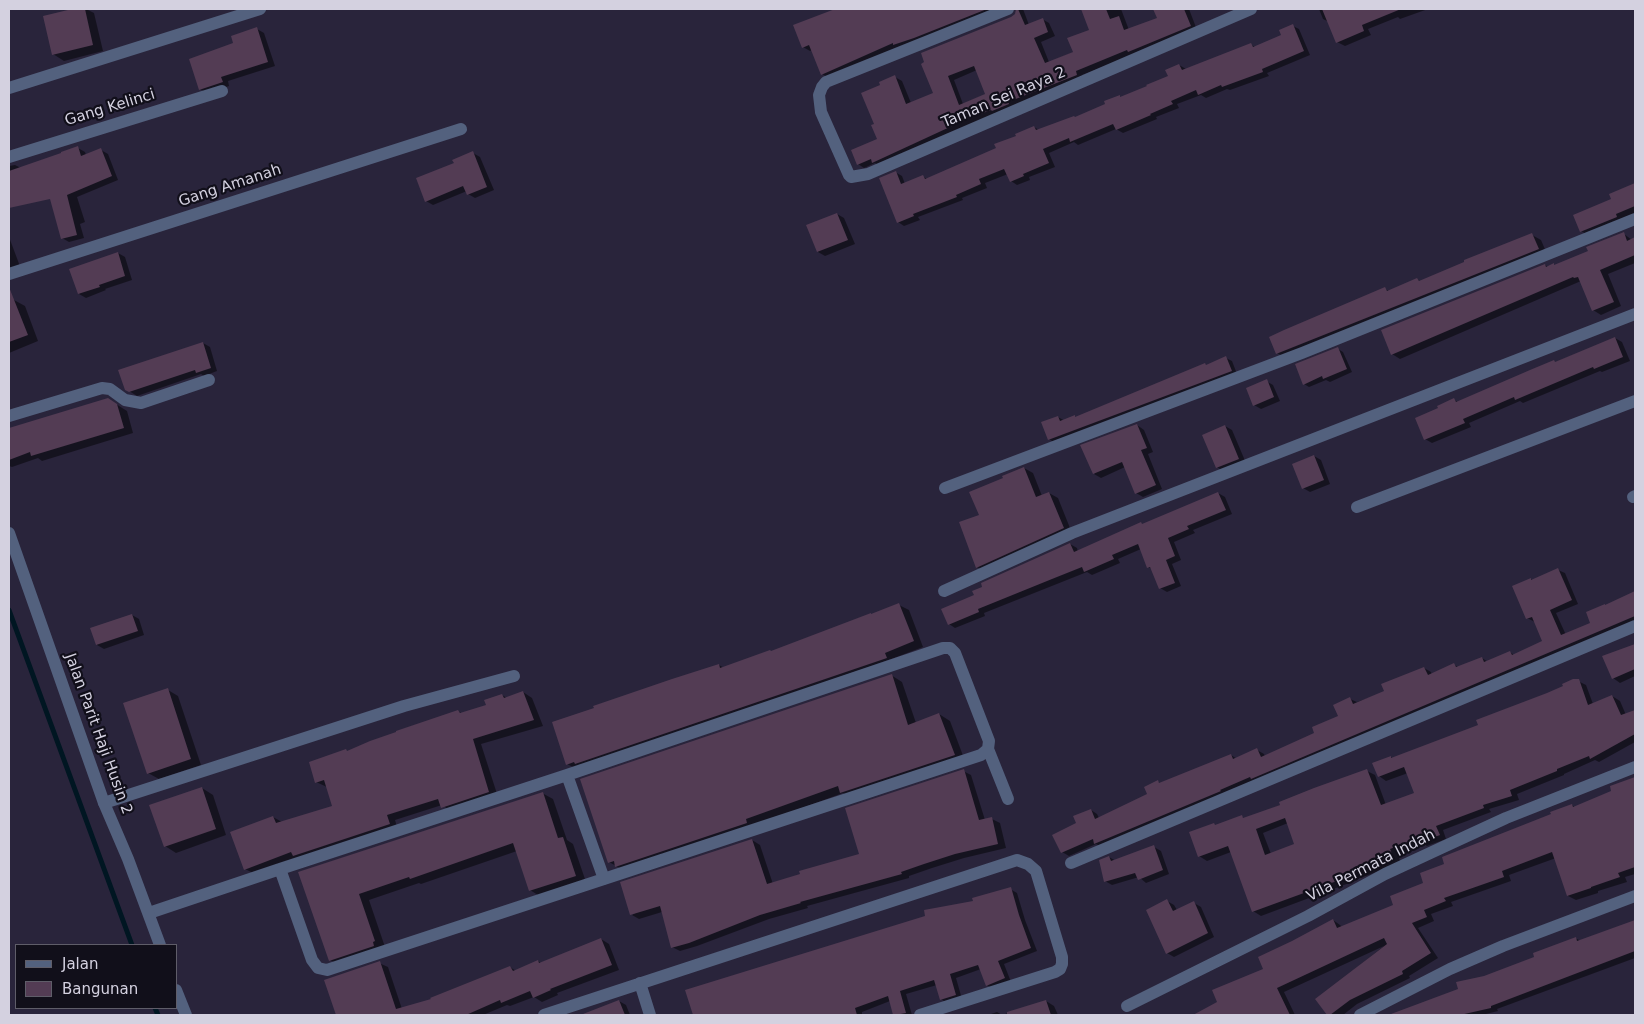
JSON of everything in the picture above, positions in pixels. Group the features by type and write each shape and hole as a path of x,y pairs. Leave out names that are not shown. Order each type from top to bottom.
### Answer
{"street":[{"path":"9,88 260,9"},
{"name":"Taman Sei Raya 2","path":"1008,9 826,82 819,95 821,112 849,176 868,174 1251,9"},
{"name":"Gang Kelinci","path":"9,157 222,91"},
{"name":"Gang Amanah","path":"9,274 461,129"},
{"path":"945,488 1302,353 1635,219"},
{"path":"944,591 1072,533 1635,314"},
{"path":"9,416 102,388 110,390 125,400 141,403 208,380"},
{"path":"1357,507 1635,401"},
{"name":"Jalan Parit Haji Husin 2","path":"9,533 104,803 160,944"},
{"path":"1071,863 1635,626"},
{"path":"149,913 943,648 950,648 955,653 989,741 988,749 1008,799"},
{"path":"104,803 404,706 514,676"},
{"path":"280,869 312,960 318,968 328,970 982,755 988,749"},
{"name":"Vila Permata Indah","path":"1127,1006 1308,916 1385,874 1506,818 1635,767"},
{"path":"567,775 604,879"},
{"path":"544,1015 1017,860 1028,864 1036,871 1039,880 1062,957 1060,969 920,1015"},
{"path":"1360,1015 1450,968 1635,896"},
{"path":"640,983 650,1015"},
{"path":"178,995 186,1015"}],"building":[{"path":"72,9 85,9 93,45 52,55 43,16"},
{"path":"835,9 987,9 914,38 893,45 893,43 821,75 809,45 802,48 793,25"},
{"path":"1016,9 1018,9 1025,25 1043,18 1048,32 1034,38 1045,63 1073,52 1067,38 1089,30 1081,9 1106,9 1110,19 1119,16 1124,30 1157,18 1153,9 1184,9 1191,26 1076,71 1077,75 1008,102 1009,104 992,111 965,120 872,163 871,159 857,165 851,150 877,139 871,125 874,124 861,93 880,85 879,82 895,75 906,104 933,93 921,64 924,62 921,53 1015,14","holes":["974,66 985,94 959,105 948,76"]},
{"path":"1322,9 1401,9 1362,25 1364,31 1336,43"},
{"path":"1293,24 1304,51 1262,69 1263,72 1222,87 1221,85 1198,95 1196,90 1171,101 1173,104 1151,115 1116,130 1113,124 1070,142 1069,138 1043,149 1049,163 1023,174 1024,176 1010,182 1004,169 979,179 981,184 956,195 957,197 913,214 914,216 897,223 879,178 896,171 901,184 923,175 925,179 996,148 994,144 1016,136 1015,134 1034,126 1036,130 1075,117 1105,104 1104,101 1147,86 1168,76 1165,70 1179,64 1182,70 1251,43 1253,47 1281,35 1279,30"},
{"path":"257,27 268,62 221,77 223,82 199,90 189,59 233,43 231,36"},
{"path":"78,146 81,156 101,148 112,176 67,195 77,235 61,239 50,199 9,208 9,171"},
{"path":"473,151 487,187 467,195 463,186 425,202 416,178 454,163 452,160"},
{"path":"1635,183 1635,206 1616,214 1617,217 1580,232 1573,215 1611,199 1609,194"},
{"path":"837,213 848,240 817,252 806,225"},
{"path":"1624,232 1627,241 1635,237 1635,255 1600,270 1614,302 1592,311 1578,277 1573,277 1391,355 1381,330 1545,264 1546,267 1554,263 1554,265 1588,251 1586,247"},
{"path":"1532,233 1539,249 1276,354 1269,337 1385,287 1387,291 1417,278 1419,281 1464,262 1464,260"},
{"path":"118,252 125,276 78,294 69,269"},
{"path":"9,287 28,335 9,342"},
{"path":"1615,337 1623,357 1594,369 1593,367 1515,400 1514,397 1463,419 1465,423 1424,440 1415,418 1438,408 1437,406 1454,398 1456,402 1554,360 1555,362"},
{"path":"203,342 211,368 196,373 195,370 129,392 125,390 118,370"},
{"path":"1338,347 1347,369 1323,379 1322,376 1303,385 1295,364"},
{"path":"1226,356 1232,371 1048,440 1041,422 1058,416 1060,421 1075,415 1075,417"},
{"path":"1267,379 1274,397 1253,406 1246,388"},
{"path":"108,398 117,404 124,428 31,456 30,452 9,460 9,428"},
{"path":"1137,424 1147,448 1141,450 1156,485 1135,494 1122,462 1093,474 1080,445"},
{"path":"1225,425 1239,459 1216,468 1202,435"},
{"path":"1314,455 1324,480 1302,489 1292,464"},
{"path":"1024,467 1036,497 1049,492 1064,528 976,568 959,522 979,515 969,492"},
{"path":"1218,492 1226,510 1187,526 1189,529 1168,538 1175,556 1166,560 1175,583 1159,589 1150,567 1147,568 1138,544 1112,555 1114,559 1084,572 1082,567 978,609 979,612 948,625 941,609 974,595 972,591 982,587 981,583 1070,543 1074,552 1141,522 1142,524"},
{"path":"1558,568 1572,600 1550,610 1561,635 1590,623 1586,612 1635,591 1635,616 1094,844 1093,839 1061,853 1052,835 1076,823 1073,816 1091,809 1095,819 1147,794 1144,787 1158,780 1159,783 1231,754 1233,759 1257,748 1261,757 1314,733 1312,727 1338,716 1333,705 1350,697 1353,704 1384,691 1381,684 1424,667 1428,675 1454,663 1456,667 1482,657 1484,662 1510,651 1512,655 1542,641 1532,617 1526,619 1512,586"},
{"path":"899,603 914,641 885,653 887,658 575,764 574,762 566,765 552,722 672,679 719,664 720,668 771,651"},
{"path":"132,614 138,631 96,645 90,628"},
{"path":"1635,644 1635,669 1612,679 1602,656"},
{"path":"892,674 908,725 939,713 955,755 840,793 838,786 746,819 747,823 615,867 614,861 608,863 580,779"},
{"path":"1573,679 1579,679 1588,705 1612,695 1621,715 1635,710 1635,734 1590,759 1589,756 1510,790 1512,796 1483,805 1484,808 1436,826 1440,835 1419,843 1417,839 1390,849 1394,858 1252,912 1228,846 1198,857 1189,832 1242,815 1243,818 1280,805 1279,802 1367,769 1381,805 1414,793 1404,767 1378,777 1372,763 1391,756 1391,758 1478,725 1476,720 1547,693 1563,686 1562,684","holes":["1285,818 1294,844 1265,855 1256,829"]},
{"path":"168,688 191,759 147,774 123,703"},
{"path":"523,691 534,720 473,739 489,792 441,808 438,799 387,815 390,824 293,856 291,852 244,870 230,832 273,816 276,823 332,806 324,780 315,783 309,762 346,749 347,751 396,731 458,710 460,713 486,705 484,700 502,694 504,698"},
{"path":"964,769 979,820 992,817 998,844 955,854 901,872 902,874 800,902 671,948 660,906 630,915 620,882 752,839 767,884 800,874 799,871 859,854 845,808"},
{"path":"1635,777 1635,867 1618,873 1620,877 1567,896 1552,852 1502,871 1504,877 1444,898 1446,901 1424,910 1427,917 1412,923 1431,953 1402,971 1403,974 1350,1000 1330,1015 1327,1015 1315,999 1387,944 1384,938 1277,988 1290,1015 1193,1015 1217,1002 1212,990 1263,969 1258,957 1333,919 1337,928 1393,905 1390,896 1423,883 1420,873 1444,864 1442,857 1551,814 1550,812 1572,804 1573,807 1611,791 1610,786"},
{"path":"202,787 216,829 164,847 149,805"},
{"path":"543,792 558,838 563,837 576,876 529,891 513,843 410,879 409,877 359,894 375,941 373,942 374,946 329,961 298,872"},
{"path":"1154,845 1163,870 1138,880 1135,873 1104,882 1099,860 1109,856 1111,861"},
{"path":"1011,887 1031,948 998,961 1005,978 986,986 978,965 950,974 956,995 940,1000 934,980 900,991 906,1013 895,1015 893,1015 888,996 855,1008 857,1015 693,1015 685,990 925,916 924,910 973,901 972,898"},
{"path":"1167,899 1173,911 1194,901 1208,933 1166,954 1146,910"},
{"path":"1635,920 1635,951 1491,1006 1491,1008 1460,1015 1391,1015 1458,989 1456,982 1484,976 1534,957 1533,953 1576,937 1577,941"},
{"path":"601,938 612,965 550,989 533,998 530,991 501,1003 500,1000 466,1015 336,1015 324,980 380,961 396,1009 431,999 510,966 513,971 538,960 539,963"},
{"path":"619,1000 625,1015 583,1015 583,1014"},
{"path":"1046,1000 1051,1015 1007,1015 1007,1012"}],"waterway":[{"path":"9,610 132,944"},
{"path":"155,1009 158,1015"}]}
